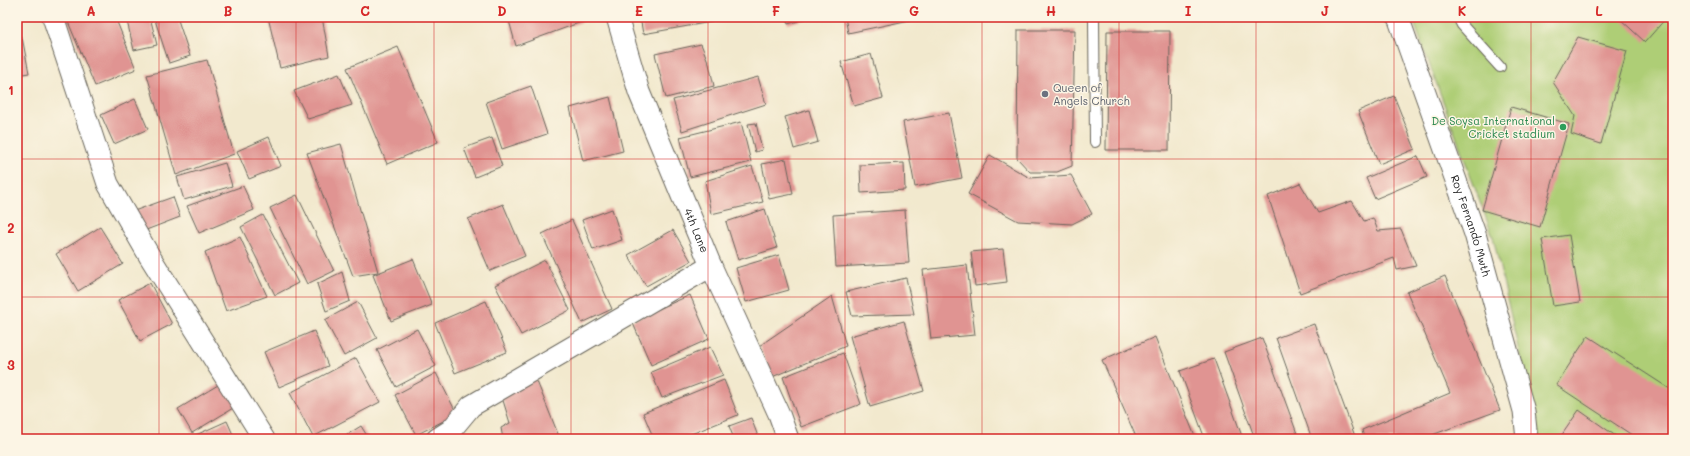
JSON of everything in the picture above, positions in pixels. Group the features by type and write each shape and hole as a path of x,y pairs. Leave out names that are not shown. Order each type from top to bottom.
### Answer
{"street":[{"path":"52,17 108,184 150,257 264,439"},
{"name":"4th Lane","path":"617,17 639,92 712,266 779,414 788,439"},
{"name":"Roy Fernando Mwth","path":"1398,17 1475,234 1524,411 1527,439"},
{"path":"437,439 451,430 471,406 619,318 712,266"}],"lane":[{"path":"1094,17 1095,142"},
{"path":"1458,17 1462,25 1500,67"}],"green space":[{"name":"De Soysa International Cricket stadium","path":"1412,17 1673,17 1673,439 1535,439 1533,414 1493,237"}],"building":[{"path":"66,17 115,17 136,69 95,86"},
{"path":"126,17 150,17 157,45 134,50"},
{"path":"154,17 177,17 190,56 169,63"},
{"path":"268,17 322,17 329,56 280,68"},
{"path":"508,17 583,17 584,21 516,46"},
{"path":"640,17 710,17 711,22 643,34"},
{"path":"786,17 811,17 788,24"},
{"path":"845,17 910,17 910,20 848,33"},
{"path":"1618,17 1667,17 1645,42"},
{"name":"Queen of Angels Church","path":"1018,30 1075,30 1072,166 1057,172 1030,172 1017,158"},
{"path":"1107,31 1170,31 1169,150 1106,150"},
{"path":"22,37 29,73 17,75 17,38"},
{"path":"1578,37 1627,51 1601,144 1571,134 1575,116 1553,82"},
{"path":"701,44 709,64 714,86 666,98 655,54"},
{"path":"398,47 438,142 387,164 347,68"},
{"path":"871,54 883,98 854,106 841,62"},
{"path":"207,60 234,154 176,175 147,75"},
{"path":"339,74 352,105 308,119 294,91"},
{"path":"758,77 766,104 682,131 673,100"},
{"path":"531,86 547,134 502,149 486,102"},
{"path":"1394,96 1415,149 1379,164 1358,111"},
{"path":"610,97 623,151 583,161 570,108"},
{"path":"135,99 148,129 114,144 101,115"},
{"path":"1511,107 1569,124 1540,227 1482,210"},
{"path":"809,110 818,142 794,149 785,117"},
{"path":"949,113 962,178 915,187 903,122"},
{"path":"741,122 751,162 690,177 680,137"},
{"path":"756,123 762,150 755,152 748,124"},
{"path":"269,137 281,166 249,179 237,151"},
{"path":"492,138 502,166 475,177 464,148"},
{"path":"341,144 378,272 353,276 307,153"},
{"path":"990,155 1030,178 1071,175 1092,214 1072,224 1018,221 968,194"},
{"path":"1418,156 1427,177 1375,199 1366,178"},
{"path":"786,159 793,194 769,199 762,164"},
{"path":"225,163 232,186 184,200 177,177"},
{"path":"904,163 905,190 861,193 860,165"},
{"path":"752,166 763,202 711,214 705,181"},
{"path":"1300,183 1318,213 1352,201 1364,221 1373,218 1378,231 1401,229 1416,266 1397,270 1394,258 1300,293 1268,196"},
{"path":"243,186 254,210 199,233 187,206"},
{"path":"297,195 334,271 307,284 270,208"},
{"path":"173,197 180,217 141,232 134,211"},
{"path":"503,204 525,256 490,271 468,219"},
{"path":"612,209 622,240 593,250 582,220"},
{"path":"765,209 777,248 738,260 726,222"},
{"path":"905,210 909,263 836,267 833,215"},
{"path":"263,215 298,283 275,295 241,227"},
{"path":"572,220 612,309 582,323 542,234"},
{"path":"100,227 123,264 78,291 56,254"},
{"path":"673,230 691,261 646,286 628,255"},
{"path":"1569,235 1580,302 1553,306 1542,239"},
{"path":"240,237 267,296 226,311 205,252"},
{"path":"1003,249 1007,282 975,286 971,252"},
{"path":"779,255 789,290 746,302 736,268"},
{"path":"413,259 432,305 391,321 373,275"},
{"path":"545,260 570,310 521,335 495,285"},
{"path":"967,265 975,335 931,339 923,270"},
{"path":"342,272 350,301 326,311 317,284"},
{"path":"1445,276 1500,410 1421,439 1364,439 1362,430 1450,393 1407,292"},
{"path":"906,278 914,314 852,316 846,292"},
{"path":"150,283 172,324 140,341 118,300"},
{"path":"690,295 709,339 651,365 632,321"},
{"path":"832,296 846,346 772,377 759,346"},
{"path":"486,301 507,352 455,373 435,323"},
{"path":"358,302 377,338 344,356 325,320"},
{"path":"904,321 924,391 870,407 850,336"},
{"path":"1314,324 1356,439 1312,439 1276,338"},
{"path":"417,329 436,366 396,387 377,350"},
{"path":"314,331 328,366 279,387 264,352"},
{"path":"1588,336 1673,391 1673,439 1638,439 1556,385"},
{"path":"1155,337 1196,439 1137,439 1102,360"},
{"path":"1262,338 1299,439 1255,439 1224,352"},
{"path":"710,347 723,375 662,398 651,372"},
{"path":"843,353 861,404 801,427 783,377"},
{"path":"356,358 380,402 313,437 290,393"},
{"path":"1214,359 1243,439 1205,439 1180,371"},
{"path":"436,373 457,414 416,435 395,395"},
{"path":"536,379 560,439 503,439 501,428 510,423 501,394"},
{"path":"724,380 738,415 679,439 654,439 643,413"},
{"path":"223,382 238,405 192,433 178,409"},
{"path":"1579,410 1620,439 1559,439"},
{"path":"751,418 759,439 734,439 729,426"},
{"path":"227,421 235,439 187,439"},
{"path":"361,426 369,439 340,439"}],"place":[{"name":"Queen of Angels Church","path":"1045,94"},
{"name":"De Soysa International Cricket stadium","path":"1563,127"}]}
